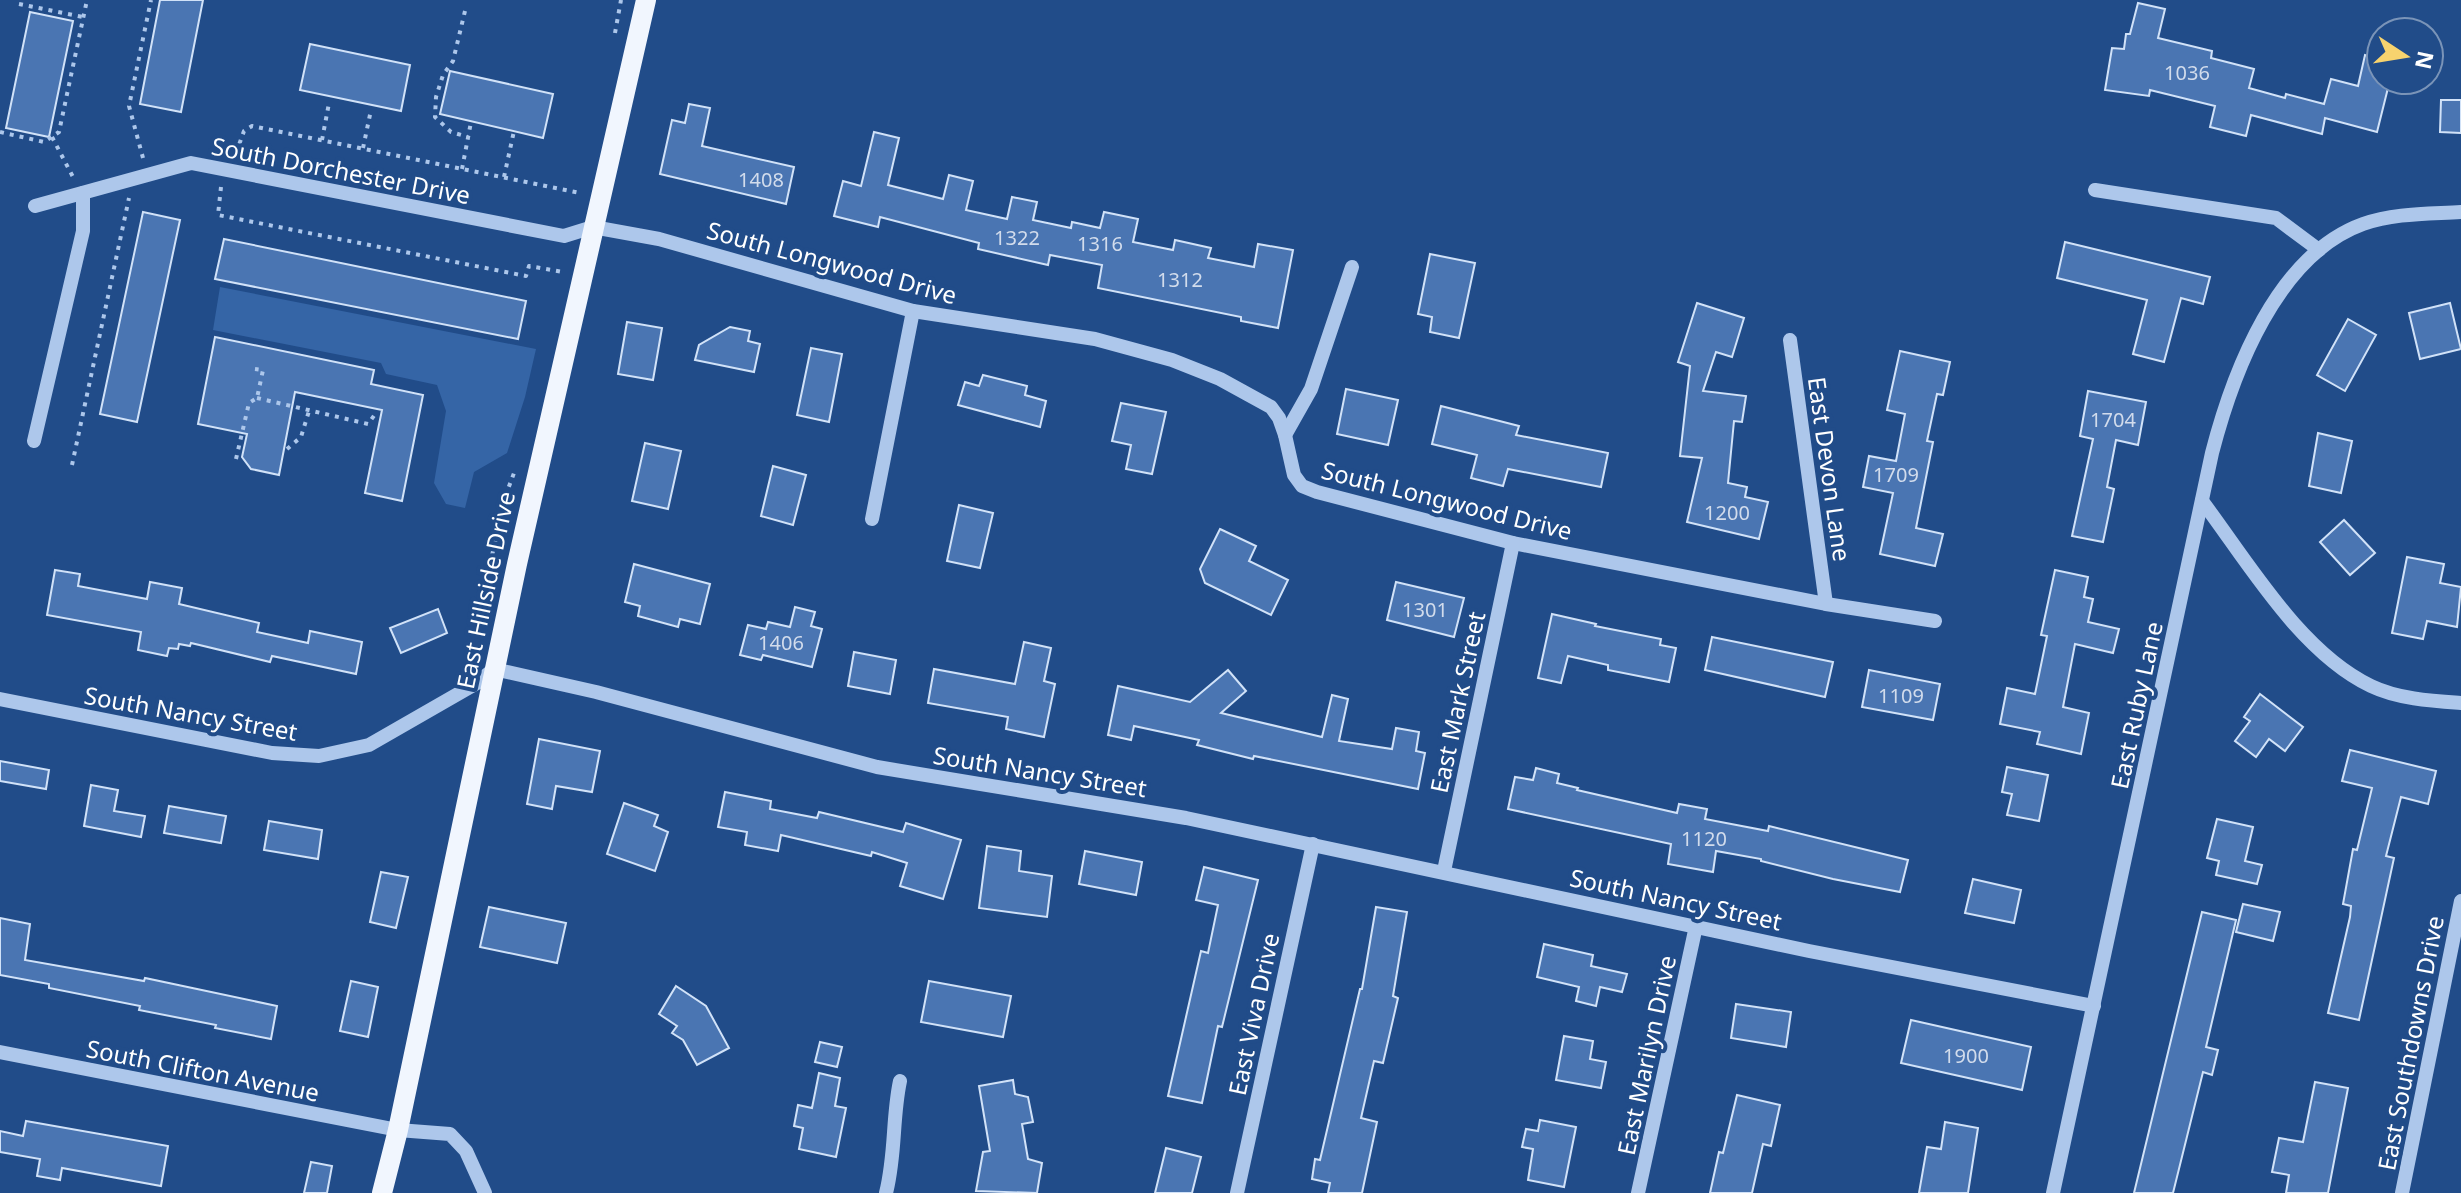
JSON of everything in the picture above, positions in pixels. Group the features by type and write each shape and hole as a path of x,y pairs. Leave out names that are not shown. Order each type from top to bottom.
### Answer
{"main road":[{"name":"East Hillside Drive","path":"382,1193 398,1130 494,669 646,0"}],"street":[{"name":"South Dorchester Drive","path":"35,206 191,163 564,236 593,227"},
{"path":"2095,190 2276,218 2319,250"},
{"path":"34,441 83,231 83,193"},
{"name":"East Ruby Lane","path":"2053,1193 2224,406 2245,357 2285,287 2319,250 2359,226 2384,218 2461,212"},
{"name":"South Longwood Drive","path":"593,227 659,239 913,311 1095,339 1172,360 1220,379 1271,407 1285,435 1294,475 1307,489 1513,543 1826,604 1935,621"},
{"path":"1285,435 1311,389 1352,267"},
{"path":"872,519 913,311"},
{"name":"East Devon Lane","path":"1790,340 1826,604"},
{"path":"2202,501 2294,624 2350,674 2374,687 2395,693 2461,703"},
{"name":"East Mark Street","path":"1444,871 1513,543"},
{"name":"South Nancy Street","path":"0,699 272,753 319,756 369,745 477,683 494,669 596,692 877,767 1123,806 1444,871 1809,951 2094,1006"},
{"name":"East Viva Drive","path":"1237,1193 1313,844"},
{"name":"East Southdowns Drive","path":"2402,1193 2461,901"},
{"name":"East Marilyn Drive","path":"1638,1193 1696,926"},
{"name":"South Clifton Avenue","path":"0,1052 398,1130 450,1134 466,1151 485,1193"},
{"path":"886,1193 895,1141 896,1099 900,1081"}],"path":[{"path":"0,132 44,142 59,132 87,0"},
{"path":"151,0 129,106 140,152 153,173"},
{"path":"19,4 84,17"},
{"path":"465,11 453,61 443,75 436,97 435,117 451,132 468,137"},
{"path":"322,140 329,103"},
{"path":"363,148 371,110"},
{"path":"462,169 471,122"},
{"path":"232,171 244,131 252,126 584,194"},
{"path":"504,177 514,131"},
{"path":"52,137 83,193"},
{"path":"221,183 218,215 526,276 529,266 566,273"},
{"path":"72,465 129,194"},
{"path":"255,369 263,370 257,398"},
{"path":"236,459 249,403 257,398 368,424 376,413"},
{"path":"287,449 301,437 309,410"}],"shaded area":[{"path":"220,287 536,349 507,453 474,472 465,508 446,504 434,483 446,411 437,385 386,374 381,363 213,330"}],"building":[{"path":"160,0 203,0 181,112 140,104"},
{"path":"2138,3 2165,9 2158,38 2212,51 2211,58 2254,69 2249,88 2324,104 2331,79 2358,86 2365,55 2365,96 2386,96 2377,132 2325,118 2322,134 2251,115 2246,136 2210,127 2215,106 2150,90 2149,96 2105,90 2112,48 2124,49 2126,34 2130,34"},
{"path":"30,12 73,21 49,137 6,128"},
{"path":"310,44 410,65 401,111 300,90"},
{"path":"450,71 553,94 543,138 440,114"},
{"path":"2441,100 2461,100 2461,133 2440,132"},
{"path":"689,104 710,108 702,146 794,167 786,204 660,174 672,120 685,123"},
{"path":"874,132 899,138 888,185 943,199 949,175 973,181 966,210 1007,219 1012,197 1037,202 1033,220 1071,228 1072,222 1100,228 1104,212 1138,219 1133,242 1173,250 1175,240 1211,248 1208,258 1254,267 1258,244 1293,250 1278,328 1241,321 1241,317 1098,288 1102,265 1050,255 1048,265 978,249 979,243 880,217 878,227 834,216 843,181 861,186"},
{"path":"143,212 180,220 137,422 100,414"},
{"path":"224,239 526,301 518,339 215,279"},
{"path":"2065,242 2210,277 2203,304 2181,298 2164,362 2133,354 2147,300 2057,278"},
{"path":"1430,254 1475,263 1459,338 1430,332 1432,317 1418,314"},
{"path":"1697,303 1744,318 1732,357 1716,352 1703,391 1746,396 1742,422 1734,421 1728,483 1747,487 1745,497 1768,502 1759,539 1687,522 1702,458 1680,456 1690,366 1678,362"},
{"path":"2450,303 2461,349 2420,359 2409,313"},
{"path":"2348,319 2376,335 2345,391 2317,375"},
{"path":"627,322 662,328 653,380 618,374"},
{"path":"730,327 750,331 748,341 760,344 754,372 695,360 699,345"},
{"path":"215,337 374,370 371,384 423,395 402,501 365,493 382,410 295,392 279,475 251,469 242,457 247,434 198,424"},
{"path":"811,348 842,354 829,422 797,415"},
{"path":"1900,351 1950,362 1943,395 1937,394 1927,441 1933,442 1916,528 1943,534 1935,566 1880,554 1893,493 1863,487 1869,456 1896,461 1905,414 1887,410"},
{"path":"983,375 1027,386 1025,395 1046,401 1040,427 958,405 965,382 979,386"},
{"path":"1346,389 1398,400 1388,445 1337,434"},
{"path":"2088,391 2146,402 2138,445 2116,440 2107,487 2114,489 2103,542 2072,536 2093,439 2080,436"},
{"path":"1121,403 1166,412 1152,474 1126,469 1131,445 1112,441"},
{"path":"1441,406 1519,426 1516,435 1608,453 1601,487 1508,469 1503,486 1471,478 1477,455 1432,444"},
{"path":"2318,433 2352,441 2341,493 2309,486"},
{"path":"645,443 681,451 668,509 632,501"},
{"path":"773,466 806,475 793,525 761,516"},
{"path":"959,505 993,513 980,568 947,561"},
{"path":"2344,520 2375,553 2350,575 2320,542"},
{"path":"1220,529 1256,546 1249,561 1288,580 1271,615 1205,583 1200,569"},
{"path":"2407,557 2444,564 2440,583 2461,587 2457,627 2427,621 2423,639 2392,633"},
{"path":"634,564 710,584 700,624 680,619 678,627 638,616 640,606 625,602"},
{"path":"55,570 80,574 78,586 147,599 150,582 182,588 179,604 259,623 257,632 308,643 310,631 362,642 356,674 272,656 270,662 191,643 190,646 179,644 178,649 169,648 167,656 138,650 141,632 47,615"},
{"path":"2055,570 2088,577 2084,597 2093,599 2088,622 2119,629 2113,653 2075,644 2063,707 2089,713 2081,754 2037,744 2040,732 2000,724 2007,688 2035,694 2047,636 2041,635"},
{"path":"1396,582 1464,598 1454,637 1387,620"},
{"path":"795,607 815,612 811,626 822,629 812,667 763,655 761,660 740,655 748,625 766,629 768,622 790,627"},
{"path":"438,609 447,633 401,653 390,628"},
{"path":"1552,614 1661,639 1660,645 1676,648 1669,682 1608,670 1608,665 1568,656 1561,683 1538,678"},
{"path":"1712,637 1833,662 1825,697 1705,670"},
{"path":"1024,642 1051,648 1044,681 1055,684 1044,737 1006,729 1008,717 928,703 934,669 1015,684"},
{"path":"854,652 896,660 890,694 848,686"},
{"path":"1228,670 1246,691 1221,713 1322,737 1332,695 1348,699 1339,741 1392,749 1396,728 1419,732 1416,751 1425,753 1418,789 1254,756 1253,759 1197,745 1199,740 1134,726 1131,740 1108,735 1118,686 1190,702"},
{"path":"1869,670 1940,684 1933,720 1862,707"},
{"path":"2260,694 2303,727 2285,751 2269,739 2256,757 2235,741 2250,721 2244,717"},
{"path":"539,739 600,751 592,792 556,786 552,809 527,804"},
{"path":"2350,750 2436,771 2428,804 2401,797 2386,856 2394,858 2359,1020 2328,1013 2350,917 2351,906 2343,904 2353,849 2357,850 2372,788 2342,781"},
{"path":"0,761 49,770 46,789 0,781"},
{"path":"2007,767 2048,775 2039,821 2007,815 2012,794 2002,792"},
{"path":"1536,768 1559,774 1557,783 1577,790 1677,813 1679,804 1707,809 1705,819 1768,831 1769,826 1908,860 1900,892 1716,851 1713,872 1668,864 1671,844 1508,809 1515,777 1533,780"},
{"path":"91,785 118,790 114,811 145,816 141,837 84,826"},
{"path":"725,792 771,801 770,809 817,818 819,812 903,832 906,823 961,840 943,899 900,886 907,863 872,852 871,856 781,835 778,851 745,845 747,832 718,827"},
{"path":"624,803 658,815 654,826 668,832 655,871 607,854"},
{"path":"169,806 226,816 221,843 164,833"},
{"path":"2217,819 2253,827 2245,861 2262,865 2257,884 2216,875 2219,861 2207,858"},
{"path":"269,821 322,830 318,859 264,850"},
{"path":"987,846 1021,851 1019,871 1052,876 1047,917 979,908"},
{"path":"1085,851 1142,862 1136,895 1079,884"},
{"path":"1204,867 1258,880 1222,1027 1218,1026 1202,1103 1168,1096 1201,951 1208,953 1218,905 1196,900"},
{"path":"381,872 408,877 396,928 370,922"},
{"path":"1973,879 2021,890 2014,923 1965,913"},
{"path":"2243,904 2280,912 2273,941 2236,932"},
{"path":"489,907 566,923 557,963 480,947"},
{"path":"1376,907 1407,912 1393,996 1398,998 1383,1063 1374,1061 1361,1118 1377,1122 1362,1193 1328,1193 1330,1183 1312,1179 1315,1159 1320,1160 1362,989"},
{"path":"2202,912 2236,920 2206,1047 2218,1050 2212,1075 2203,1072 2173,1193 2134,1193"},
{"path":"0,918 30,924 25,960 144,981 145,978 277,1006 271,1039 139,1010 140,1006 49,988 49,984 0,975"},
{"path":"1544,944 1593,955 1591,966 1627,974 1622,992 1600,987 1596,1006 1576,1001 1579,987 1537,977"},
{"path":"351,981 378,987 368,1037 340,1031"},
{"path":"929,981 1011,996 1003,1037 921,1022"},
{"path":"676,986 706,1006 729,1048 697,1065 683,1040 672,1033 677,1026 659,1014"},
{"path":"1736,1004 1791,1012 1786,1047 1731,1038"},
{"path":"1911,1020 2031,1047 2022,1090 1901,1063"},
{"path":"1564,1036 1593,1041 1590,1059 1606,1062 1601,1088 1556,1080"},
{"path":"820,1042 842,1047 837,1067 815,1062"},
{"path":"819,1073 840,1078 835,1106 846,1108 836,1157 799,1149 803,1128 794,1126 798,1105 812,1108"},
{"path":"1013,1080 1015,1094 1028,1097 1033,1122 1022,1124 1028,1159 1042,1163 1037,1193 976,1191 983,1152 990,1151 979,1086"},
{"path":"2315,1082 2348,1088 2328,1193 2286,1193 2289,1175 2272,1172 2279,1138 2303,1142"},
{"path":"1737,1095 1780,1105 1771,1146 1763,1144 1752,1193 1710,1193 1719,1152 1723,1153"},
{"path":"1540,1120 1576,1127 1564,1187 1528,1180 1533,1149 1522,1147 1526,1129 1538,1131"},
{"path":"26,1121 168,1146 161,1186 62,1168 60,1180 37,1176 40,1159 0,1152 0,1131 23,1136"},
{"path":"1945,1122 1978,1128 1968,1193 1919,1193 1927,1147 1941,1149"},
{"path":"1166,1148 1201,1157 1192,1193 1155,1193"},
{"path":"311,1162 332,1166 327,1193 304,1193"}]}
